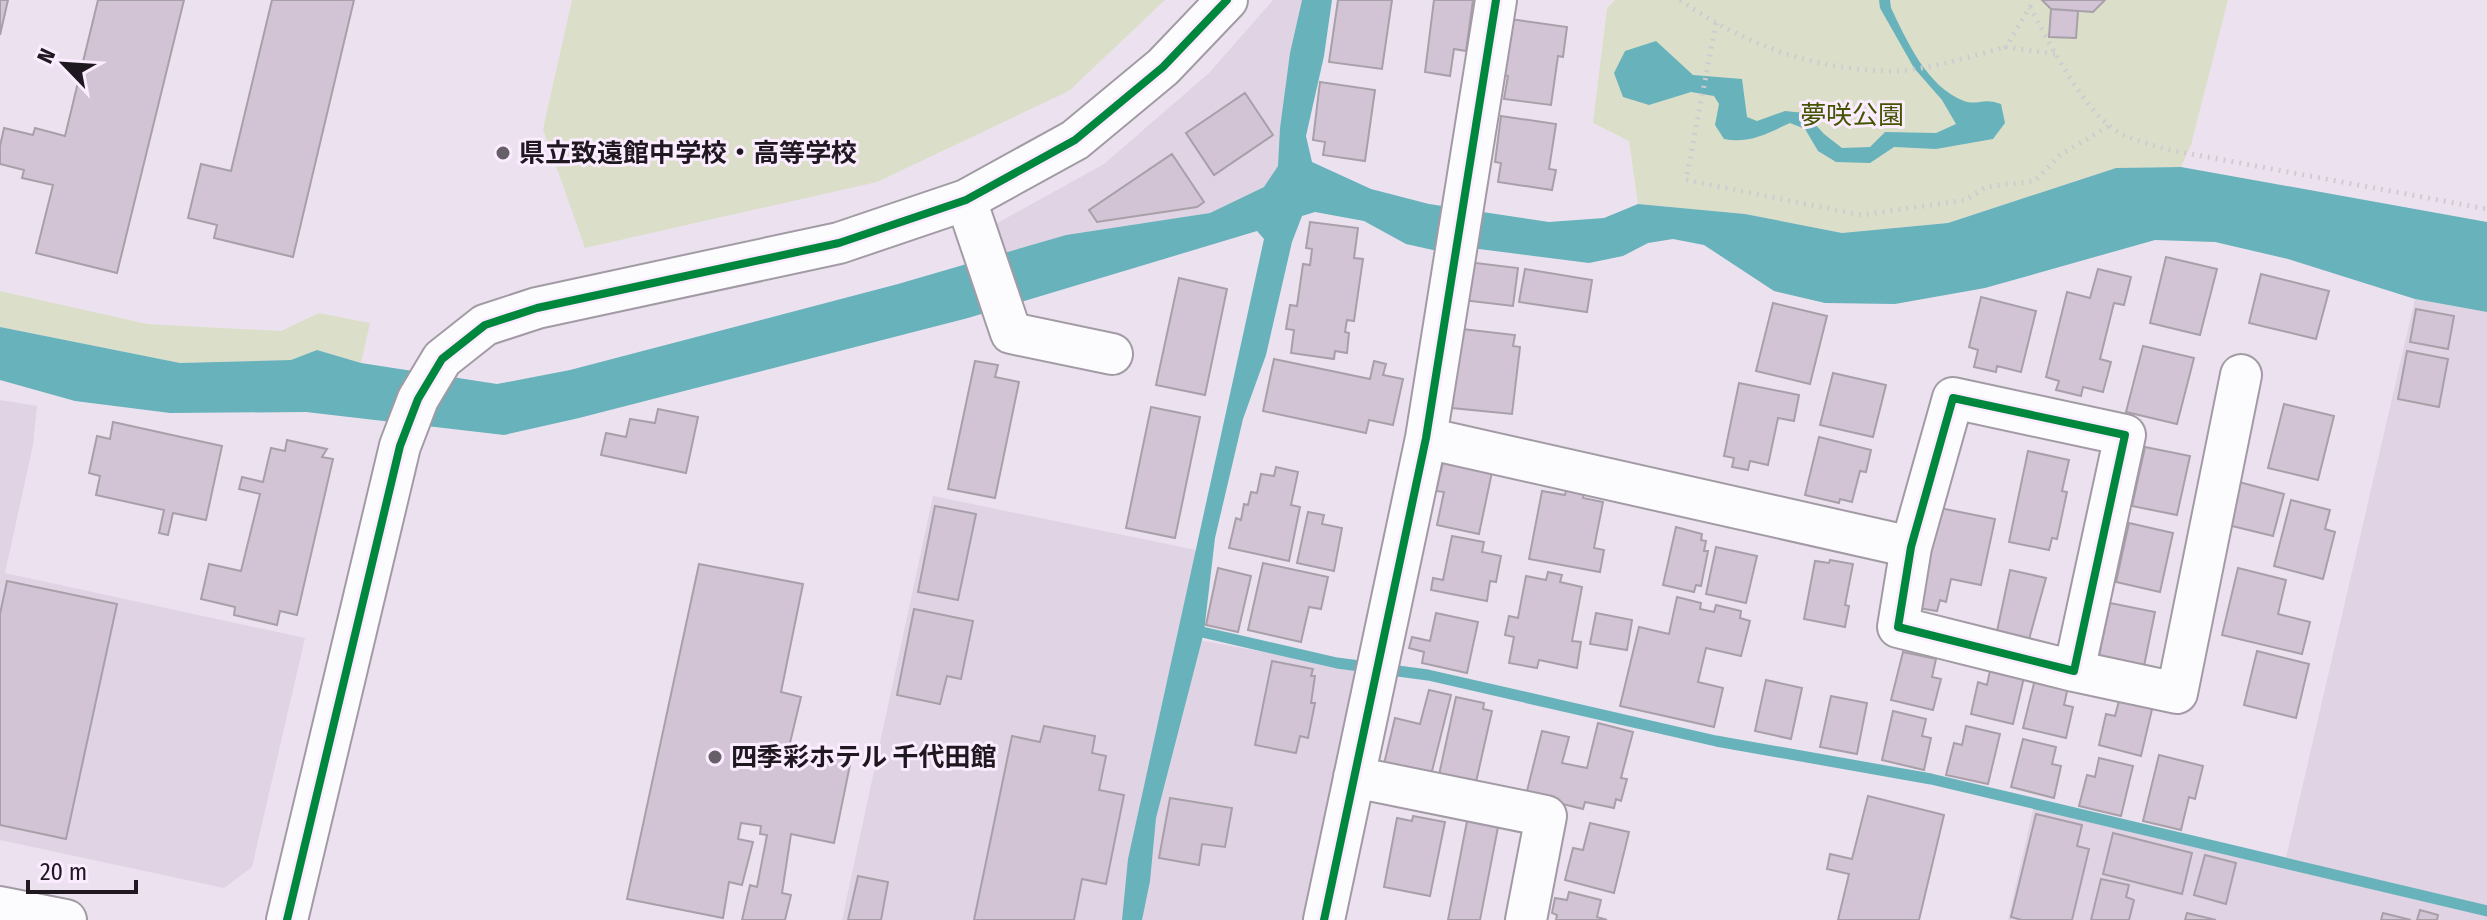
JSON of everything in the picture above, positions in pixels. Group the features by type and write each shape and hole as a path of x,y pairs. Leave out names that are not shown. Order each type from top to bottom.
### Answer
{"street":[{"path":"287,920 400,446 418,399 442,359 485,325 537,308 839,243 966,200 1075,140 1163,67 1227,0"},
{"path":"1332,918 1354,777 1426,438 1496,0"},
{"path":"966,200 1011,333 1112,354"},
{"path":"2074,671 2125,435 1953,398 1911,547 1898,627 2074,671 2177,693 2241,375"},
{"path":"1426,438 1911,547"},
{"path":"1354,777 1546,816 1526,920"},
{"path":"0,907 66,920"}],"path":[{"path":"1680,0 1756,44 1806,62 1897,71 2006,47 2055,54"},
{"path":"2006,47 2030,4"},
{"path":"2030,4 2055,54 2083,95 2109,126 2132,139 2170,150 2487,209"},
{"path":"1716,23 1686,180 1861,215 1966,200 1986,187 2035,181 2060,155 2109,126"}],"shaded area":[{"path":"1273,0 1302,0 1290,53 1280,128 1279,166 1264,187 1210,213 1066,235 1000,254 992,226 1104,164 1209,73"},
{"path":"2415,299 2487,312 2487,920 2008,920 2034,805 2285,862"},
{"path":"0,400 37,406 33,445 5,573 305,638 252,867 224,888 0,840"},
{"path":"933,496 1206,552 1188,638 1367,671 1313,920 842,920"}],"green space":[{"path":"572,0 1165,0 1069,91 877,182 585,248 543,129"},
{"name":"夢咲公園","path":"1615,0 2228,0 2191,145 2181,167 2116,168 1948,223 1842,233 1745,214 1638,204 1629,141 1593,123 1607,8"},
{"path":"0,291 147,324 281,331 319,313 370,323 361,363 317,350 291,360 180,363 0,327"}],"water":[{"path":"1302,0 1332,0 1324,56 1306,136 1312,162 1371,189 1429,204 1549,222 1604,218 1638,204 1745,214 1842,233 1948,223 2116,168 2181,167 2487,222 2487,312 2415,299 2288,259 2215,242 2155,240 1985,288 1895,304 1825,303 1774,291 1704,245 1673,239 1648,243 1623,256 1589,263 1479,249 1433,250 1406,244 1364,221 1315,212 1302,216 1292,242 1266,355 1243,419 1215,538 1204,632 1156,818 1150,881 1142,920 1122,920 1128,859 1264,239 1257,231 968,318 504,435 306,412 170,413 75,401 0,380 0,327 180,363 291,360 317,350 361,363 497,384 570,370 898,284 1066,235 1210,213 1264,187 1278,166 1290,53"},
{"path":"1879,0 1890,0 1911,48 1939,85 1964,101 2001,104 2005,123 1993,139 1936,149 1894,147 1870,163 1836,162 1818,151 1805,129 1790,123 1750,139 1724,139 1715,125 1719,104 1714,96 1691,92 1649,105 1623,97 1614,73 1625,51 1656,41 1693,75 1742,79 1747,117 1757,121 1785,111 1805,113 1842,148 1870,147 1885,132 1936,133 1956,124 1942,100 1914,68 1880,8"}],"building":[{"path":"0,0 8,0 0,35"},
{"path":"98,0 184,0 117,273 36,253 53,185 22,178 24,170 0,164 4,128 33,135 35,128 65,136"},
{"path":"272,0 354,0 293,257 214,238 217,225 188,218 201,164 231,171"},
{"path":"1338,0 1392,0 1382,69 1329,62"},
{"path":"1434,0 1473,0 1466,51 1454,49 1450,76 1425,72"},
{"path":"2042,0 2105,0 2093,12 2051,9"},
{"path":"2051,9 2078,11 2076,38 2049,37"},
{"path":"1510,19 1567,27 1563,57 1558,56 1551,105 1504,99 1508,76 1502,75"},
{"path":"1320,82 1375,90 1365,161 1323,155 1325,142 1313,140"},
{"path":"1245,93 1273,135 1214,175 1186,133"},
{"path":"1501,116 1556,124 1549,169 1556,170 1552,190 1498,182 1501,163 1495,162"},
{"path":"1172,154 1204,202 1197,207 1097,222 1089,210"},
{"path":"1310,222 1358,228 1354,258 1363,259 1354,321 1347,320 1347,353 1335,351 1334,359 1291,353 1294,330 1286,329 1290,305 1297,306 1303,264 1310,265 1312,249 1306,248"},
{"path":"2166,257 2217,269 2200,335 2150,323"},
{"path":"1467,262 1518,268 1513,306 1463,300"},
{"path":"1525,269 1592,280 1587,312 1519,302"},
{"path":"2098,269 2131,277 2124,305 2114,303 2100,359 2111,362 2103,392 2083,387 2081,396 2056,390 2059,381 2046,377 2067,292 2090,298"},
{"path":"2261,274 2329,291 2316,339 2249,323"},
{"path":"1179,278 1227,289 1205,395 1156,385"},
{"path":"1981,297 2036,311 2021,372 1997,366 1996,372 1974,367 1978,350 1969,347"},
{"path":"1773,303 1827,316 1810,384 1756,371"},
{"path":"2416,309 2454,316 2448,349 2410,342"},
{"path":"1462,329 1515,335 1513,346 1520,347 1512,414 1452,408"},
{"path":"2143,346 2194,358 2177,424 2126,412"},
{"path":"2407,351 2448,359 2439,407 2398,399"},
{"path":"1274,359 1370,379 1374,361 1386,364 1383,375 1403,379 1393,425 1369,420 1366,433 1263,411"},
{"path":"975,361 998,365 995,377 1019,382 995,498 948,489"},
{"path":"1833,373 1886,385 1873,437 1820,425"},
{"path":"1739,383 1799,395 1794,421 1778,418 1768,465 1750,461 1748,470 1732,467 1734,458 1724,456"},
{"path":"2284,404 2334,416 2318,480 2268,468"},
{"path":"1151,407 1200,417 1175,538 1126,528"},
{"path":"658,409 698,417 686,473 601,455 606,433 626,437 630,419 655,423"},
{"path":"113,422 222,446 206,520 173,513 168,535 159,533 164,510 96,495 100,476 89,473 97,436 110,439"},
{"path":"1819,437 1871,450 1866,472 1860,471 1852,502 1840,499 1839,503 1805,495"},
{"path":"287,440 327,449 322,457 333,459 297,615 280,611 277,625 234,615 235,607 201,599 209,564 241,571 260,494 239,489 242,477 263,482 271,448 285,451"},
{"path":"2145,447 2190,456 2177,515 2132,506"},
{"path":"2028,451 2069,460 2062,491 2067,492 2057,539 2052,538 2049,550 2009,542"},
{"path":"1443,462 1492,472 1479,534 1437,525 1444,492 1436,491"},
{"path":"1276,467 1298,472 1291,505 1300,507 1289,561 1229,548 1236,518 1241,520 1244,504 1248,505 1251,492 1257,493 1261,474 1274,476"},
{"path":"2239,482 2284,494 2273,536 2228,525"},
{"path":"1567,487 1584,491 1583,498 1603,502 1594,548 1604,550 1600,572 1529,559 1542,491 1565,495"},
{"path":"2291,500 2330,510 2325,529 2335,532 2323,579 2274,566"},
{"path":"935,506 976,514 958,600 918,592"},
{"path":"1940,508 1995,519 1981,585 1951,579 1946,602 1940,600 1937,611 1918,608"},
{"path":"1308,512 1324,515 1322,524 1342,528 1334,571 1297,563"},
{"path":"2129,523 2173,533 2160,592 2116,582"},
{"path":"1676,527 1702,534 1701,540 1706,541 1704,551 1708,551 1701,586 1696,585 1694,592 1663,585"},
{"path":"1452,536 1484,542 1482,552 1501,556 1496,582 1490,581 1487,601 1431,590 1433,578 1443,580"},
{"path":"1716,547 1757,556 1746,603 1706,594"},
{"path":"1830,560 1853,564 1845,605 1849,606 1845,627 1804,619 1815,561 1829,563"},
{"path":"1263,563 1328,577 1321,609 1309,607 1301,642 1248,630"},
{"path":"699,564 803,584 781,692 801,697 789,747 851,760 834,843 791,834 782,893 791,895 785,920 742,920 750,885 757,887 767,835 760,834 761,826 741,823 738,839 753,842 742,885 729,882 723,918 627,899"},
{"path":"1218,568 1251,576 1238,632 1206,625"},
{"path":"2238,568 2286,580 2278,614 2310,622 2302,654 2222,635"},
{"path":"2010,570 2046,578 2028,643 1996,636"},
{"path":"1548,572 1562,575 1560,582 1582,587 1572,641 1581,642 1577,668 1539,660 1537,668 1509,663 1514,637 1505,635 1509,616 1518,618 1526,576 1546,580"},
{"path":"7,581 117,604 66,839 0,825 0,614"},
{"path":"1677,597 1701,603 1700,609 1714,612 1716,605 1741,611 1740,618 1750,621 1741,656 1706,648 1698,682 1723,688 1714,727 1620,706 1639,627 1669,634"},
{"path":"2110,603 2155,612 2143,671 2098,661"},
{"path":"914,609 973,621 961,679 947,676 940,704 897,695"},
{"path":"1436,613 1478,622 1467,673 1422,663 1424,652 1409,648 1412,637 1430,641"},
{"path":"1596,613 1632,620 1627,650 1590,644"},
{"path":"2257,651 2309,664 2296,718 2244,705"},
{"path":"1903,652 1936,659 1932,677 1941,679 1933,710 1891,700"},
{"path":"1272,661 1313,669 1311,676 1315,676 1311,703 1315,703 1308,738 1300,736 1296,753 1255,745"},
{"path":"1991,666 2025,673 2013,724 1971,714 1978,682 1987,685"},
{"path":"2035,679 2068,687 2064,705 2073,707 2066,738 2023,728"},
{"path":"1766,680 1802,688 1791,739 1755,731"},
{"path":"1429,690 1451,695 1431,775 1384,764 1395,718 1420,724"},
{"path":"1831,696 1867,703 1857,754 1820,747"},
{"path":"1456,697 1484,703 1483,709 1492,711 1476,782 1439,775"},
{"path":"2120,697 2153,705 2141,756 2099,745 2106,714 2115,716"},
{"path":"1893,711 1926,719 1922,736 1931,738 1924,770 1882,760"},
{"path":"1598,723 1633,732 1621,778 1627,779 1621,801 1616,799 1614,808 1585,802 1583,809 1526,795 1542,731 1569,737 1562,763 1587,768"},
{"path":"1044,726 1095,736 1092,753 1106,756 1099,790 1124,795 1106,884 1082,879 1074,920 974,920 1012,736 1040,742"},
{"path":"1966,726 2000,734 1988,784 1946,775 1954,743 1962,745"},
{"path":"2023,739 2056,747 2052,764 2061,766 2054,798 2011,787"},
{"path":"2159,755 2203,766 2195,799 2189,797 2181,830 2143,821"},
{"path":"2099,758 2133,766 2121,816 2079,806 2087,775 2095,777"},
{"path":"1868,796 1944,815 1919,920 1838,920 1849,874 1827,869 1830,854 1852,859"},
{"path":"1170,798 1232,808 1225,847 1202,844 1199,865 1159,858"},
{"path":"2036,814 2082,825 2077,846 2089,849 2072,920 2022,920 2011,917"},
{"path":"1413,816 1445,822 1430,896 1384,887 1397,818 1412,821"},
{"path":"1468,816 1499,822 1480,920 1448,920"},
{"path":"1590,823 1629,832 1614,893 1565,880 1573,848 1583,850"},
{"path":"2113,833 2192,853 2182,894 2103,874"},
{"path":"2205,855 2236,863 2226,904 2194,895"},
{"path":"858,876 888,882 881,920 848,920"},
{"path":"2101,879 2129,885 2126,897 2134,900 2129,920 2091,920"},
{"path":"1569,892 1601,900 1597,917 1607,920 1556,920 1557,915 1552,913 1555,898 1567,900"},
{"path":"2420,910 2438,915 2437,920 2417,920"},
{"path":"2187,913 2216,920 2185,920"},
{"path":"2383,913 2411,920 2381,920"}],"waterway":[{"path":"1189,629 1337,663 1428,675 1716,741 1931,779 2487,911"}],"cycle path":[{"path":"287,920 400,446 418,399 442,359 485,325 537,308 839,243 966,200 1075,140 1163,67 1227,0"},
{"path":"1324,920 1426,438 1496,0"},
{"path":"1953,398 2125,435 2074,671 1898,627 1911,547 1953,398"}],"place":[{"name":"県立致遠館中学校・高等学校","path":"503,153"},
{"name":"四季彩ホテル 千代田館","path":"715,757"}]}
